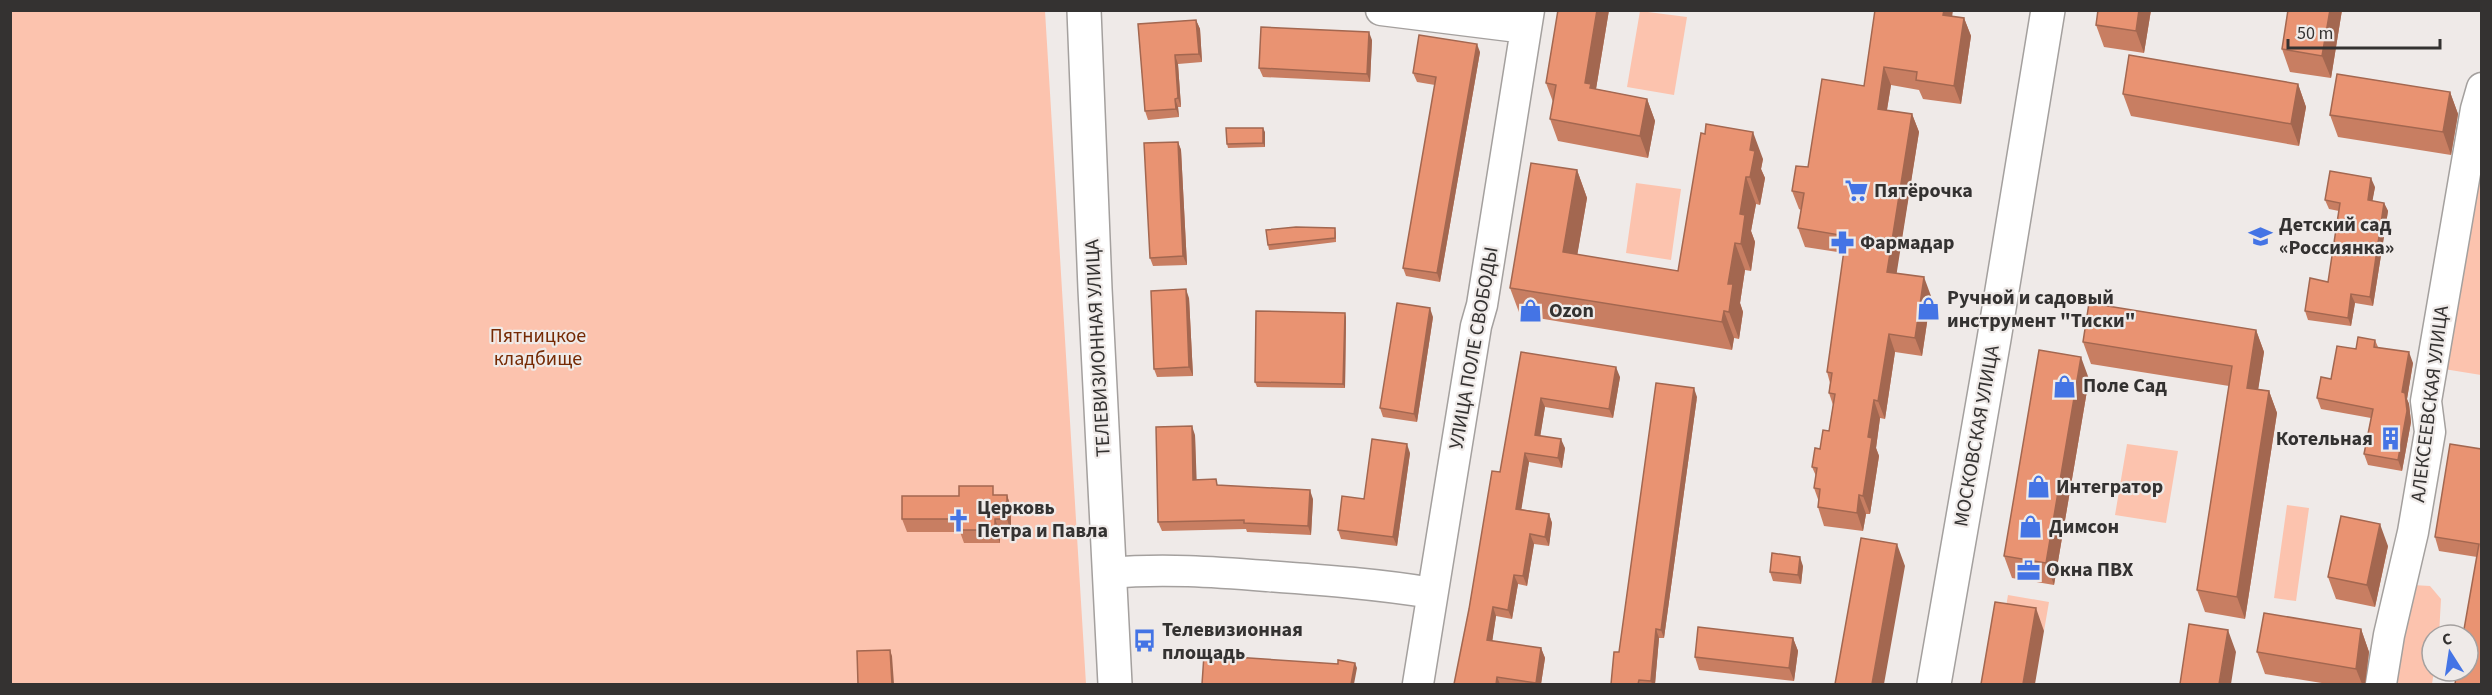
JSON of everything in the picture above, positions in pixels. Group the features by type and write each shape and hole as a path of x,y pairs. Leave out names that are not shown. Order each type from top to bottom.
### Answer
{"main road":[{"name":"ТЕЛЕВИЗИОННАЯ УЛИЦА","path":"1084,10 1095,289 1115,684"},
{"name":"МОСКОВСКАЯ УЛИЦА","path":"1934,684 2048,10"}],"street":[{"path":"1381,10 1527,19"},
{"name":"УЛИЦА ПОЛЕ СВОБОДЫ","path":"1418,684 1476,326 1482,305 1527,19"},
{"name":"АЛЕКСЕЕВСКАЯ УЛИЦА","path":"2381,684 2389,635 2413,532 2430,432 2426,401 2481,88"},
{"path":"1110,573 1143,570 1213,572 1330,580 1432,593"}],"green space":[{"name":"Пятницкое кладбище","path":"10,11 1045,11 1086,684 11,684"},
{"path":"1640,11 1687,17 1674,95 1627,87"},
{"path":"2481,157 2481,375 2444,369"},
{"path":"1636,183 1681,189 1671,260 1626,253"},
{"path":"2127,444 2178,451 2166,523 2115,515"},
{"path":"2287,505 2309,508 2296,601 2274,598"},
{"path":"2413,585 2430,586 2441,599 2440,623 2420,623 2420,683 2432,684 2389,684"},
{"path":"2008,595 2049,602 2044,631 2003,624"}],"building":[{"path":"1558,10 1597,10 1585,83 1591,84 1590,88 1647,99 1640,136 1550,119 1556,85 1546,83"},
{"path":"1875,10 1944,10 1943,15 1964,18 1954,86 1916,80 1917,72 1884,67 1878,109 1912,114 1887,272 1924,277 1915,338 1889,334 1878,401 1874,400 1868,437 1872,438 1863,496 1859,495 1857,513 1818,507 1820,489 1814,488 1817,468 1812,467 1815,448 1820,449 1823,430 1829,431 1835,394 1829,393 1832,373 1827,372 1846,236 1798,228 1804,193 1792,191 1796,166 1808,167 1822,79 1864,86"},
{"path":"2098,10 2139,10 2136,31 2096,25"},
{"path":"2288,10 2330,10 2322,56 2282,49"},
{"path":"1196,20 1199,54 1175,55 1178,98 1175,99 1176,109 1145,111 1138,24"},
{"path":"1261,27 1369,32 1367,74 1259,68"},
{"path":"1419,35 1477,44 1437,273 1403,268 1436,77 1413,73"},
{"path":"2129,55 2298,84 2291,124 2123,94"},
{"path":"2337,74 2450,92 2443,132 2330,115"},
{"path":"1706,124 1753,132 1750,150 1755,151 1750,177 1746,177 1740,214 1745,215 1741,244 1735,243 1728,284 1733,284 1729,312 1724,311 1722,322 1510,288 1531,163 1577,170 1563,252 1678,271 1701,133 1705,134"},
{"path":"1226,128 1263,128 1263,143 1227,144"},
{"path":"1178,142 1183,256 1150,258 1144,143"},
{"path":"2330,171 2371,178 2368,200 2384,203 2370,297 2351,294 2348,318 2305,311 2310,278 2328,282 2340,203 2325,200"},
{"path":"1296,227 1335,228 1335,238 1268,245 1266,230"},
{"path":"1186,289 1189,367 1154,369 1151,291"},
{"path":"1397,303 1430,308 1414,414 1380,408"},
{"path":"2089,303 2256,330 2247,388 2269,391 2237,597 2197,590 2232,366 2083,342"},
{"path":"1256,311 1345,313 1343,384 1255,382"},
{"path":"2358,337 2375,340 2374,347 2409,352 2402,392 2405,393 2407,411 2398,460 2364,454 2373,409 2317,398 2321,377 2331,379 2337,346 2356,349"},
{"path":"2039,350 2081,357 2046,563 2004,556"},
{"path":"1521,352 1616,367 1609,409 1541,398 1535,435 1561,439 1558,458 1525,453 1516,509 1549,514 1545,537 1530,534 1523,576 1514,575 1508,610 1493,607 1487,640 1541,648 1536,683 1497,677 1496,684 1454,684 1492,471 1500,472"},
{"path":"1656,383 1694,388 1661,630 1656,629 1651,681 1639,680 1638,684 1611,684 1614,652 1619,652"},
{"path":"1192,426 1193,480 1216,479 1217,485 1310,490 1308,526 1244,523 1244,520 1158,522 1156,427"},
{"path":"1372,439 1407,444 1393,537 1338,530 1342,496 1364,499"},
{"path":"2450,444 2481,449 2481,684 2455,684 2480,683 2480,623 2465,623 2479,544 2435,537"},
{"path":"959,486 993,486 993,495 1007,495 1007,519 995,519 995,530 959,530 959,519 902,519 902,496 959,496"},
{"path":"2341,516 2380,524 2367,585 2328,577"},
{"path":"1861,538 1897,544 1872,684 1835,684"},
{"path":"1772,553 1800,557 1798,575 1770,572"},
{"path":"1995,602 2036,608 2023,684 1981,684"},
{"path":"2264,613 2361,629 2356,669 2257,652"},
{"path":"2189,624 2228,630 2219,684 2180,684"},
{"path":"1698,627 1793,638 1789,668 1695,657"},
{"path":"890,650 892,684 858,684 857,651"},
{"path":"1204,655 1338,664 1338,660 1355,663 1351,684 1202,684"}],"place":[{"name":"Пятёрочка","path":"1856,191"},
{"name":"Детский сад «Россиянка»","path":"2261,236"},
{"name":"Фармадар","path":"1842,243"},
{"name":"Ручной и садовый инструмент \"Тиски\"","path":"1929,309"},
{"name":"Ozon","path":"1531,311"},
{"name":"Поле Сад","path":"2065,386"},
{"name":"Котельная","path":"2391,439"},
{"name":"Интегратор","path":"2038,487"},
{"name":"Церковь Петра и Павла","path":"959,520"},
{"name":"Димсон","path":"2031,527"},
{"name":"Окна ПВХ","path":"2028,570"},
{"name":"Телевизионная площадь","path":"1144,641"}]}
